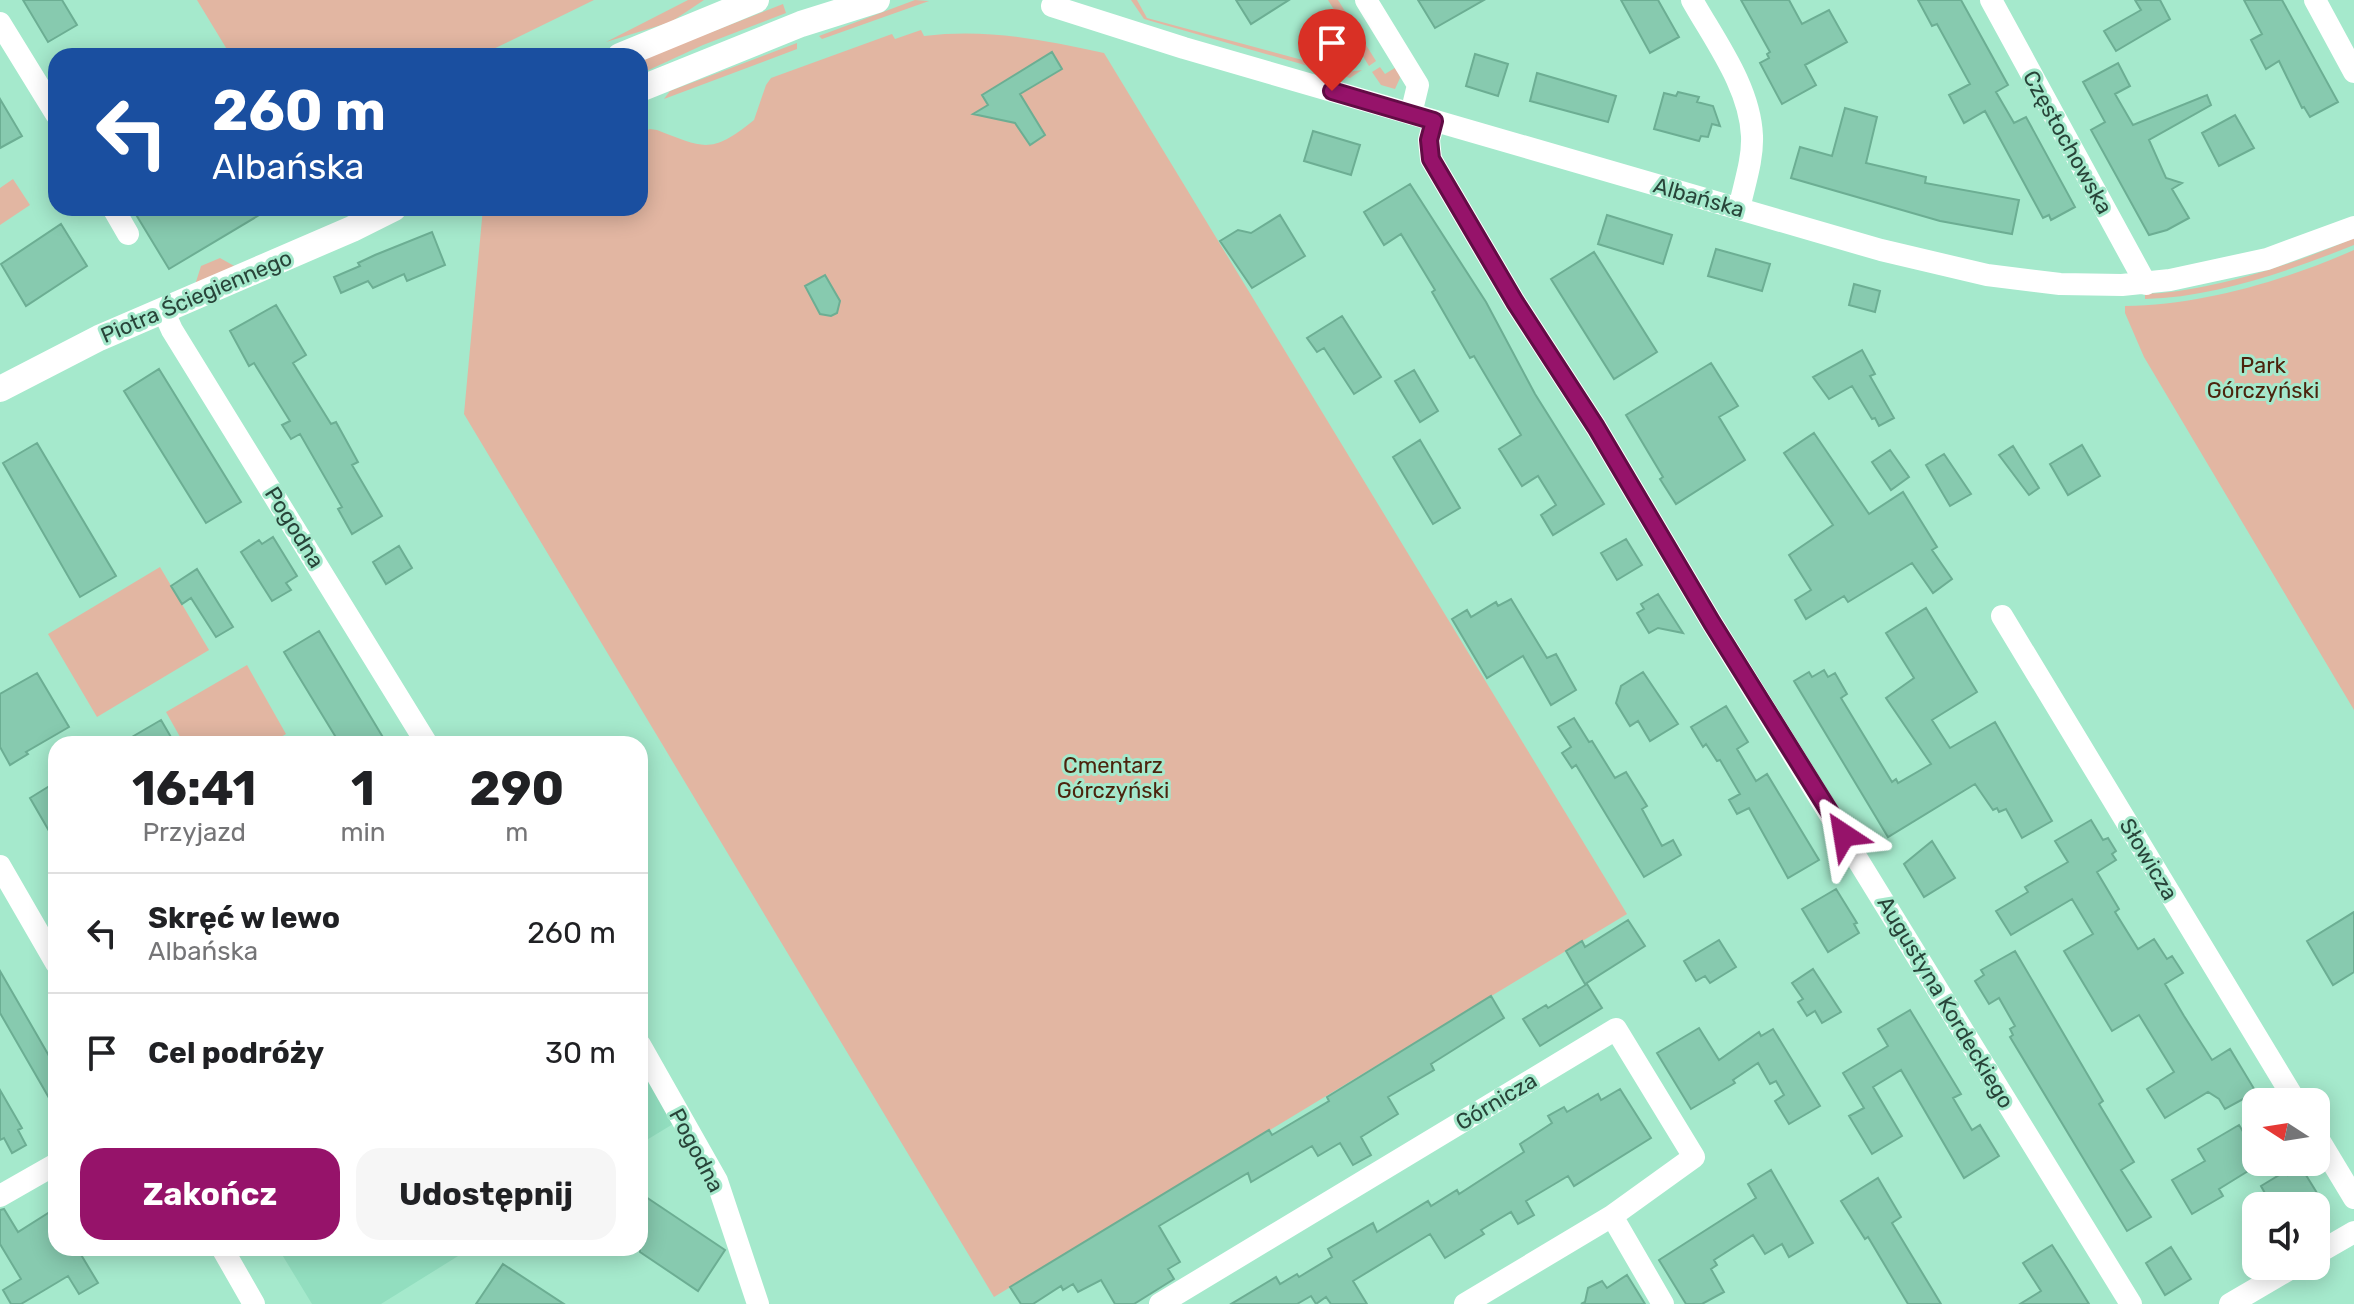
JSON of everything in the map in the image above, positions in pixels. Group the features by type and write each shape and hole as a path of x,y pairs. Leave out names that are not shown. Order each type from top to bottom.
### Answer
{"street":[{"path":"683,30 722,0"},
{"path":"639,48 756,0"},
{"path":"801,24 831,0"},
{"path":"648,86 801,24 877,0"},
{"path":"1366,0 1418,85 1411,114"},
{"path":"1692,0 1734,75 1750,117 1750,160 1739,209"},
{"name":"Częstochowska","path":"1991,0 2146,284"},
{"path":"2315,0 2354,72"},
{"name":"Albańska","path":"1052,6 1184,48 1881,250 1987,275 2060,284 2146,284 2267,259 2354,227"},
{"path":"0,23 48,101"},
{"name":"Augustyna Kordeckiego","path":"1434,121 1429,140 1431,159 1515,302 1596,427 1712,623 2131,1304"},
{"path":"118,216 128,234"},
{"name":"Piotra Ściegiennego","path":"0,389 54,359 378,216"},
{"name":"Pogodna","path":"163,310 172,330 422,736"},
{"name":"Słowicza","path":"2002,616 2288,1088"},
{"path":"0,866 48,949"},
{"name":"Górnicza","path":"1160,1304 1616,1029 1694,1157 1612,1216 1465,1304"},
{"name":"Pogodna","path":"648,1059 717,1181 758,1304"},
{"path":"2330,1158 2354,1198"},
{"path":"0,1196 48,1169"},
{"path":"1612,1216 1663,1304"},
{"path":"2330,1246 2354,1232"},
{"path":"227,1256 254,1304"},
{"path":"2230,1304 2271,1280"}],"shaded area":[{"path":"648,1072 678,1121 648,1139"},
{"path":"283,1256 458,1256 381,1304 312,1304"}],"green space":[{"path":"197,0 594,0 495,48 226,48"},
{"path":"688,0 704,0 671,22 606,42"},
{"path":"915,0 929,1 822,39 819,36"},
{"path":"1131,0 1137,0 1147,18 1347,72 1362,70 1350,78 1144,19"},
{"path":"1328,0 1338,0 1376,61 1369,66"},
{"path":"783,4 786,13 648,70 648,57"},
{"name":"Cmentarz Górczyński","path":"921,30 924,36 993,34 1104,53 1627,914 994,1297 464,414 482,216 648,216 648,130 697,144 717,143 754,120 771,78 892,34 895,39"},
{"path":"797,43 797,49 664,99 670,91"},
{"path":"1398,66 1400,78 1395,89 1381,85 1372,72 1380,67 1385,74"},
{"path":"13,179 30,205 0,225 0,188"},
{"path":"2354,238 2354,245 2252,281 2198,293 2145,299 2145,294 2196,288 2251,275"},
{"name":"Park Górczyński","path":"2354,250 2354,710 2144,357 2125,313 2125,306 2184,301 2242,289 2299,272"},
{"path":"220,258 236,267 195,285 201,266"},
{"path":"160,567 209,650 97,717 48,634"},
{"path":"247,665 286,734 180,736 166,712"}],"building":[{"path":"23,0 62,0 77,25 48,42"},
{"path":"1236,0 1289,0 1251,24"},
{"path":"1418,0 1484,0 1435,28"},
{"path":"1621,0 1658,0 1679,37 1650,53"},
{"path":"1741,0 1789,0 1802,24 1829,10 1847,42 1805,65 1816,85 1782,104 1760,63 1769,58 1767,54 1770,52"},
{"path":"1918,0 1961,0 2008,85 1996,92 2014,123 2026,117 2075,207 2051,220 2049,215 2043,218 1985,111 1964,123 1949,95 1970,84 1937,24 1932,26"},
{"path":"2135,0 2160,0 2170,19 2116,51 2104,31 2141,10"},
{"path":"2244,0 2282,0 2338,102 2310,117 2302,108 2279,61 2266,69 2251,40 2262,34"},
{"path":"1052,52 1062,69 1020,94 1045,135 1030,145 1015,123 973,114 988,105 982,95"},
{"path":"1475,54 1508,64 1498,96 1466,86"},
{"path":"2118,63 2130,86 2115,94 2133,125 2207,95 2211,105 2149,140 2166,178 2182,183 2172,189 2189,218 2167,230 2149,235 2091,130 2105,122 2083,82"},
{"path":"1537,73 1616,96 1608,122 1530,101"},
{"path":"1678,92 1699,97 1697,102 1713,106 1720,126 1712,124 1708,137 1701,136 1699,141 1654,129 1664,93 1676,96"},
{"path":"0,99 22,136 0,148"},
{"path":"1845,108 1877,117 1866,163 1926,177 1925,183 2019,200 2012,234 1940,221 1791,178 1800,147 1832,156"},
{"path":"2235,115 2254,148 2219,166 2202,133"},
{"path":"1313,131 1360,145 1351,175 1304,161"},
{"path":"1410,184 1486,302 1535,394 1604,504 1553,535 1541,515 1556,505 1538,476 1522,486 1499,449 1521,435 1474,356 1470,358 1432,292 1435,290 1401,234 1384,245 1364,212"},
{"path":"1280,215 1305,256 1252,288 1220,241 1238,230 1251,233"},
{"path":"1607,215 1672,235 1663,264 1598,244"},
{"path":"137,216 258,216 169,269"},
{"path":"61,224 87,266 26,306 1,264"},
{"path":"432,232 445,265 407,281 404,274 373,288 368,281 341,293 334,277 360,266 358,263 375,255"},
{"path":"1716,249 1770,264 1762,291 1708,276"},
{"path":"1594,252 1657,352 1614,379 1551,279"},
{"path":"825,275 840,301 837,313 831,316 820,314 805,286"},
{"path":"1854,284 1880,291 1875,312 1849,305"},
{"path":"276,305 306,355 293,363 331,424 336,422 358,462 352,465 382,516 352,534 338,509 342,507 300,434 291,439 282,425 290,421 254,363 249,366 230,331"},
{"path":"1342,316 1381,377 1354,394 1324,348 1317,352 1307,338"},
{"path":"1862,350 1875,374 1870,376 1894,418 1879,426 1852,386 1829,399 1813,377"},
{"path":"1711,363 1738,406 1719,417 1745,460 1676,504 1626,415"},
{"path":"159,369 241,502 206,523 124,391"},
{"path":"1414,370 1438,411 1420,422 1395,381"},
{"path":"1814,433 1869,514 1903,492 1937,547 1932,550 1952,579 1933,593 1912,563 1848,602 1844,596 1806,619 1795,600 1811,590 1789,555 1833,525 1784,453"},
{"path":"1420,440 1460,508 1433,524 1393,457"},
{"path":"37,443 116,576 80,597 3,463"},
{"path":"2082,445 2100,476 2068,495 2050,464"},
{"path":"2013,446 2039,488 2029,495 1999,455"},
{"path":"1890,450 1909,477 1891,490 1872,462"},
{"path":"1944,454 1971,494 1950,506 1926,465"},
{"path":"273,537 297,576 286,583 291,590 272,601 241,552 259,540 262,544"},
{"path":"1626,539 1642,565 1617,580 1601,553"},
{"path":"399,546 412,568 386,584 373,562"},
{"path":"197,569 233,627 216,637 191,598 182,604 171,586"},
{"path":"1658,594 1683,633 1658,628 1649,633 1637,613 1644,609 1641,604"},
{"path":"1511,599 1547,658 1556,654 1576,690 1551,705 1523,656 1487,678 1452,619 1467,610 1471,617 1496,602 1498,606"},
{"path":"1926,608 1977,692 1932,720 1950,748 1995,722 2052,821 2022,838 2006,809 1999,812 1997,808 1993,810 1975,784 1888,837 1794,681 1809,672 1812,677 1824,670 1828,677 1835,673 1847,694 1841,698 1892,782 1896,779 1898,783 1931,764 1886,698 1914,678 1886,633"},
{"path":"319,631 382,736 335,736 284,652"},
{"path":"1643,672 1678,724 1650,741 1638,721 1630,726 1616,703 1621,686"},
{"path":"37,673 69,727 48,736 48,739 10,765 0,747 0,694"},
{"path":"1726,706 1748,742 1737,749 1756,781 1767,774 1819,860 1788,878 1749,808 1737,814 1729,800 1740,794 1720,760 1717,761 1706,744 1703,747 1691,727"},
{"path":"1574,718 1615,778 1626,772 1647,806 1642,809 1662,846 1673,840 1681,855 1644,877 1576,765 1572,768 1562,753 1571,747 1558,727"},
{"path":"161,720 170,736 134,736"},
{"path":"48,787 48,829 30,798"},
{"path":"2091,820 2103,840 2108,838 2116,851 2112,854 2116,860 2097,872 2119,909 2115,912 2138,949 2154,939 2167,959 2172,956 2183,973 2165,984 2212,1060 2230,1049 2254,1088 2242,1088 2242,1100 2225,1109 2219,1099 2208,1092 2165,1118 2147,1089 2174,1072 2139,1015 2112,1031 2064,951 2093,934 2072,899 2011,935 1996,911 2028,892 2025,887 2068,862 2055,841"},
{"path":"1932,841 1955,878 1924,897 1904,864"},
{"path":"1836,889 1857,923 1854,924 1859,933 1828,952 1802,909"},
{"path":"2354,912 2354,972 2333,985 2307,941"},
{"path":"1628,920 1645,946 1585,984 1566,951 1582,941 1585,947"},
{"path":"1719,940 1736,967 1710,983 1705,976 1696,981 1684,961"},
{"path":"2015,951 2103,1101 2099,1104 2134,1162 2121,1170 2151,1217 2127,1231 2010,1037 2013,1035 2010,1029 2015,1026 1999,998 1989,1004 1975,981 1984,975 1981,970"},
{"path":"1813,969 1841,1012 1822,1023 1815,1011 1807,1016 1798,1002 1803,999 1792,983"},
{"path":"0,971 48,1054 48,1096 0,1013"},
{"path":"1587,984 1602,1008 1540,1046 1523,1019"},
{"path":"1491,996 1504,1018 1431,1064 1434,1070 1388,1097 1398,1114 1361,1137 1371,1155 1353,1165 1340,1143 1318,1156 1312,1146 1251,1182 1248,1173 1159,1226 1180,1262 1168,1269 1174,1279 1134,1304 1115,1304 1101,1280 1078,1292 1073,1284 1063,1290 1061,1286 1033,1304 1021,1304 1010,1287 1269,1130 1272,1135 1329,1101 1327,1097"},
{"path":"1910,1010 1961,1094 1953,1098 1972,1130 1980,1125 1999,1156 1964,1178 1901,1070 1873,1087 1902,1136 1872,1154 1849,1116 1864,1108 1843,1073 1888,1046 1878,1029"},
{"path":"1699,1028 1719,1060 1759,1032 1761,1036 1773,1029 1820,1106 1789,1124 1775,1101 1784,1095 1776,1081 1770,1084 1758,1063 1733,1080 1735,1083 1691,1109 1657,1053"},
{"path":"1620,1089 1651,1138 1574,1186 1568,1176 1526,1201 1534,1215 1518,1224 1511,1212 1481,1230 1484,1234 1445,1258 1430,1234 1353,1281 1367,1304 1331,1304 1326,1297 1316,1304 1311,1296 1297,1304 1231,1304 1276,1277 1280,1284 1297,1274 1299,1277 1332,1257 1328,1249 1373,1223 1377,1232 1428,1201 1431,1206 1457,1190 1459,1194 1524,1152 1520,1144 1552,1123 1548,1116 1564,1107 1567,1112 1598,1094 1601,1100"},
{"path":"0,1090 22,1128 18,1130 26,1145 12,1153 4,1138 0,1140"},
{"path":"2239,1125 2242,1130 2242,1175 2219,1189 2223,1196 2192,1214 2172,1180 2205,1161 2198,1149"},
{"path":"1771,1170 1813,1243 1789,1257 1782,1244 1765,1254 1753,1235 1714,1260 1717,1265 1711,1269 1724,1292 1702,1304 1686,1304 1659,1260 1756,1198 1748,1184"},
{"path":"2278,1176 2307,1176 2316,1192 2264,1192 2261,1186"},
{"path":"1878,1178 1901,1217 1892,1223 1941,1304 1908,1304 1868,1237 1865,1239 1841,1201"},
{"path":"648,1198 725,1250 698,1291 646,1256"},
{"path":"4,1209 18,1232 48,1213 48,1256 82,1256 98,1283 79,1294 68,1276 21,1304 11,1304 3,1290 21,1279 0,1244 0,1210"},
{"path":"2052,1245 2089,1304 2020,1304 2041,1291 2023,1263"},
{"path":"2171,1247 2191,1279 2165,1295 2146,1263"},
{"path":"503,1264 564,1304 476,1304"},
{"path":"1627,1275 1645,1304 1581,1304 1585,1302 1588,1288 1602,1281 1607,1288"}],"route":[{"path":"1332,91 1434,121 1429,140 1431,159 1515,302 1596,427 1712,623 1844,835"}]}
